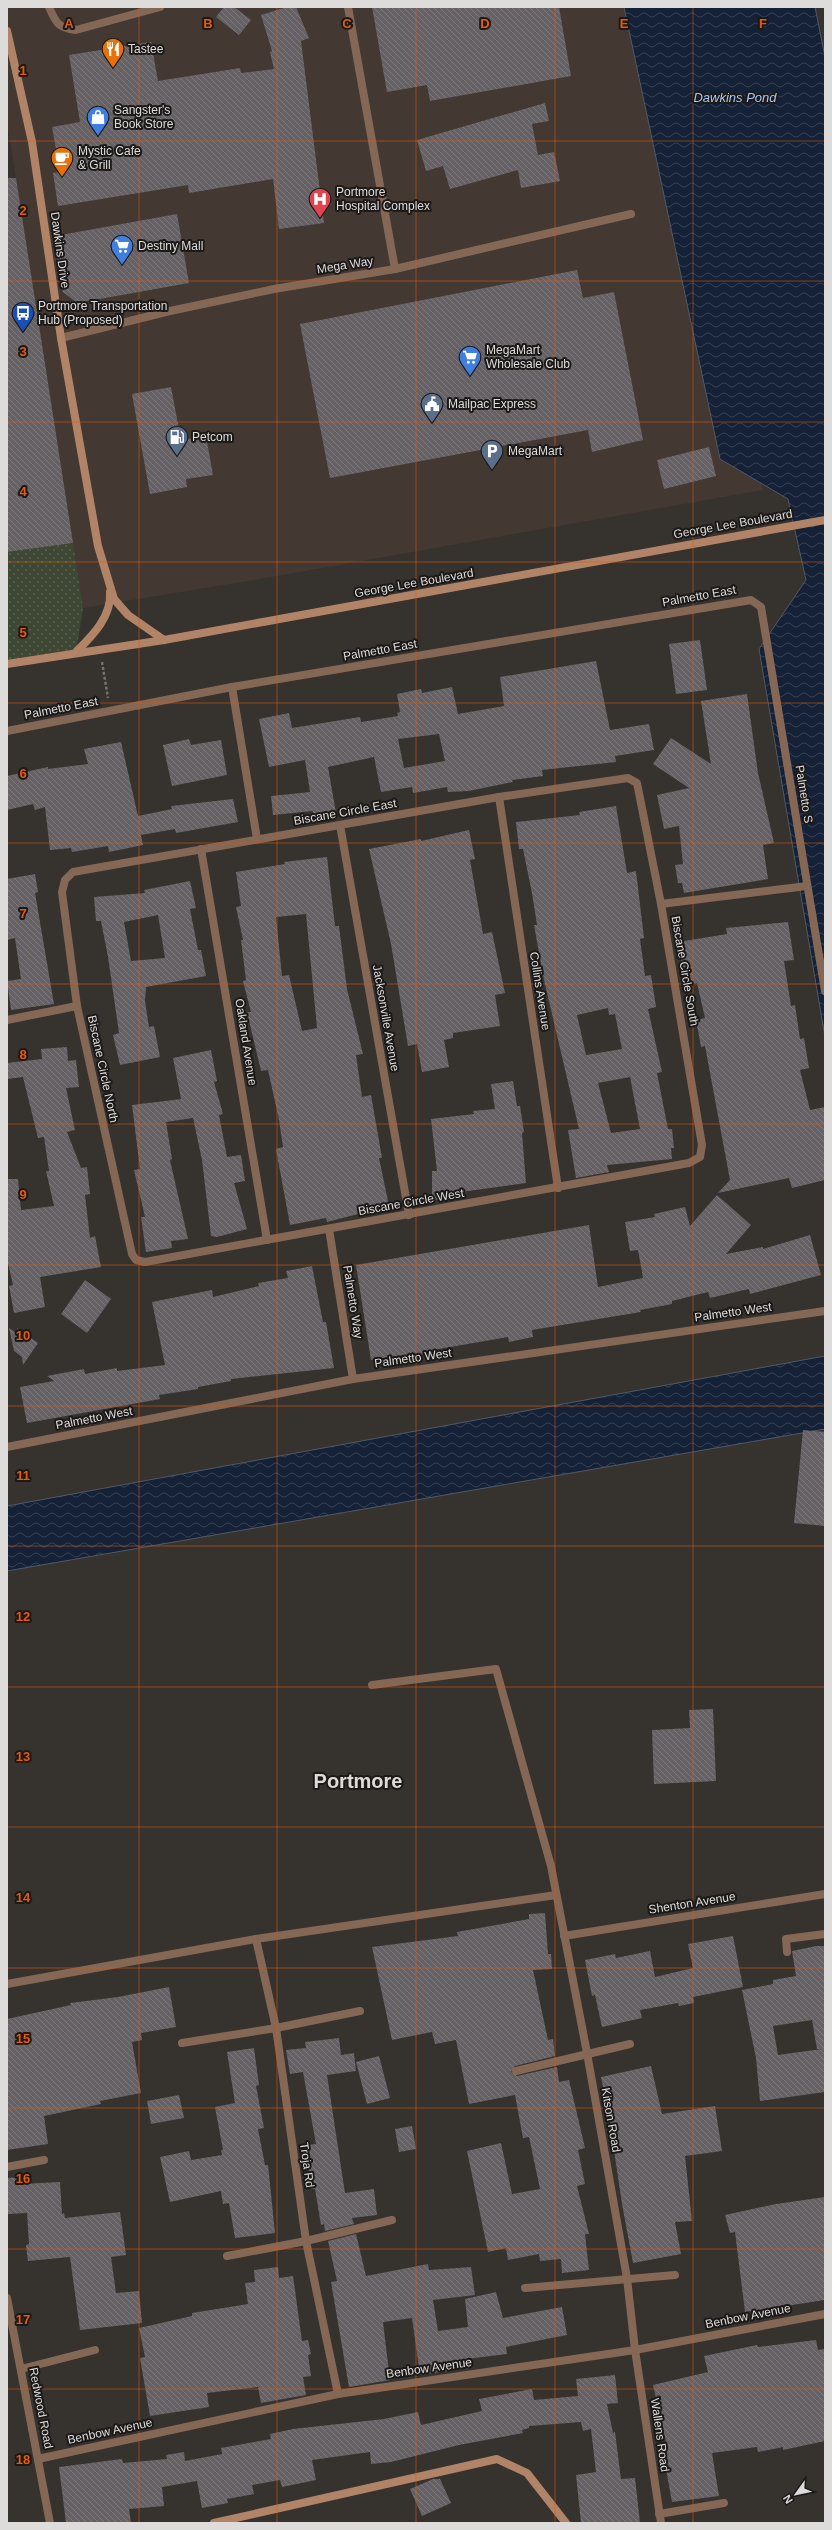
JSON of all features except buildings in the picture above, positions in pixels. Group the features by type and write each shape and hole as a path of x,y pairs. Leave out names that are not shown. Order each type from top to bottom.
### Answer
{"main road":[{"name":"Dawkins Drive","path":"7,31 32,142 61,338 98,546 110,590 114,599 128,615 164,640"},
{"name":"George Lee Boulevard","path":"7,664 76,652 164,640 784,526 825,520"},
{"name":"Dawkins Drive","path":"76,652 102,622 110,600 110,590"},
{"path":"214,2523 497,2459 527,2473 566,2523"}],"street":[{"path":"49,7 55,21 63,28 76,30 160,7"},
{"path":"348,7 395,270"},
{"name":"Mega Way","path":"61,338 170,311 274,289 395,270 631,214"},
{"name":"Palmetto East","path":"7,731 232,687 751,600 757,602"},
{"name":"Palmetto S","path":"757,602 761,607 825,991"},
{"path":"232,687 256,839"},
{"name":"Biscane Circle East","path":"65,880 73,872 256,839 499,797 628,778 634,780"},
{"name":"Biscane Circle South","path":"634,780 637,783 661,904 702,1145 700,1157 690,1163"},
{"name":"Collins Avenue","path":"499,797 558,1188"},
{"name":"Jacksonville Avenue","path":"340,825 409,1215"},
{"name":"Oakland Avenue","path":"201,849 267,1240"},
{"name":"Biscane Circle North","path":"65,880 62,892 77,1006 132,1254 136,1260"},
{"path":"661,904 807,886"},
{"path":"7,1020 77,1006"},
{"name":"Biscane Circle West","path":"136,1260 145,1262 690,1163"},
{"name":"Palmetto Way","path":"329,1229 353,1379"},
{"name":"Palmetto West","path":"7,1447 353,1379 825,1311"},
{"name":"Kitson Road","path":"372,1685 496,1669 551,1866 587,2052 627,2278 635,2350"},
{"name":"Shenton Avenue","path":"564,1936 825,1894"},
{"path":"7,1984 256,1939 556,1895"},
{"path":"787,1952 786,1939 825,1934"},
{"name":"Troja Rd","path":"256,1939 276,2028 306,2241 338,2394"},
{"path":"182,2043 276,2028 360,2011"},
{"path":"516,2071 587,2052 630,2044"},
{"path":"7,2167 44,2160"},
{"path":"227,2256 306,2241 392,2220"},
{"path":"525,2288 675,2275"},
{"name":"Redwood Road","path":"7,2298 50,2523"},
{"name":"Benbow Avenue","path":"38,2459 338,2394 635,2350 825,2314"},
{"path":"20,2369 96,2350"},
{"name":"Wallens Road","path":"635,2350 661,2523"},
{"path":"659,2514 724,2503"}],"path":[{"path":"100,649 111,711"}],"shaded area":[{"path":"7,7 651,7 763,490 254,580 83,608 7,122"}],"green space":[{"path":"73,543 83,608 76,652 7,661 7,552"}],"water":[{"name":"Dawkins Pond","path":"624,7 815,7 825,57 825,1037 759,649 806,580 788,499 720,459"},
{"path":"825,1356 825,1429 7,1571 7,1506"}],"place":[{"name":"Tastee","path":"113,68"},
{"name":"Sangster's Book Store","path":"98,136"},
{"name":"Mystic Cafe & Grill","path":"62,178"},
{"name":"Portmore Hospital Complex","path":"320,218"},
{"name":"Destiny Mall","path":"122,266"},
{"name":"Portmore Transportation Hub (Proposed)","path":"23,332"},
{"name":"MegaMart Wholesale Club","path":"470,376"},
{"name":"Mailpac Express","path":"432,424"},
{"name":"Petcom","path":"177,456"},
{"name":"MegaMart","path":"492,470"}],"district":[{"name":"Portmore","path":"358,1781"}]}
